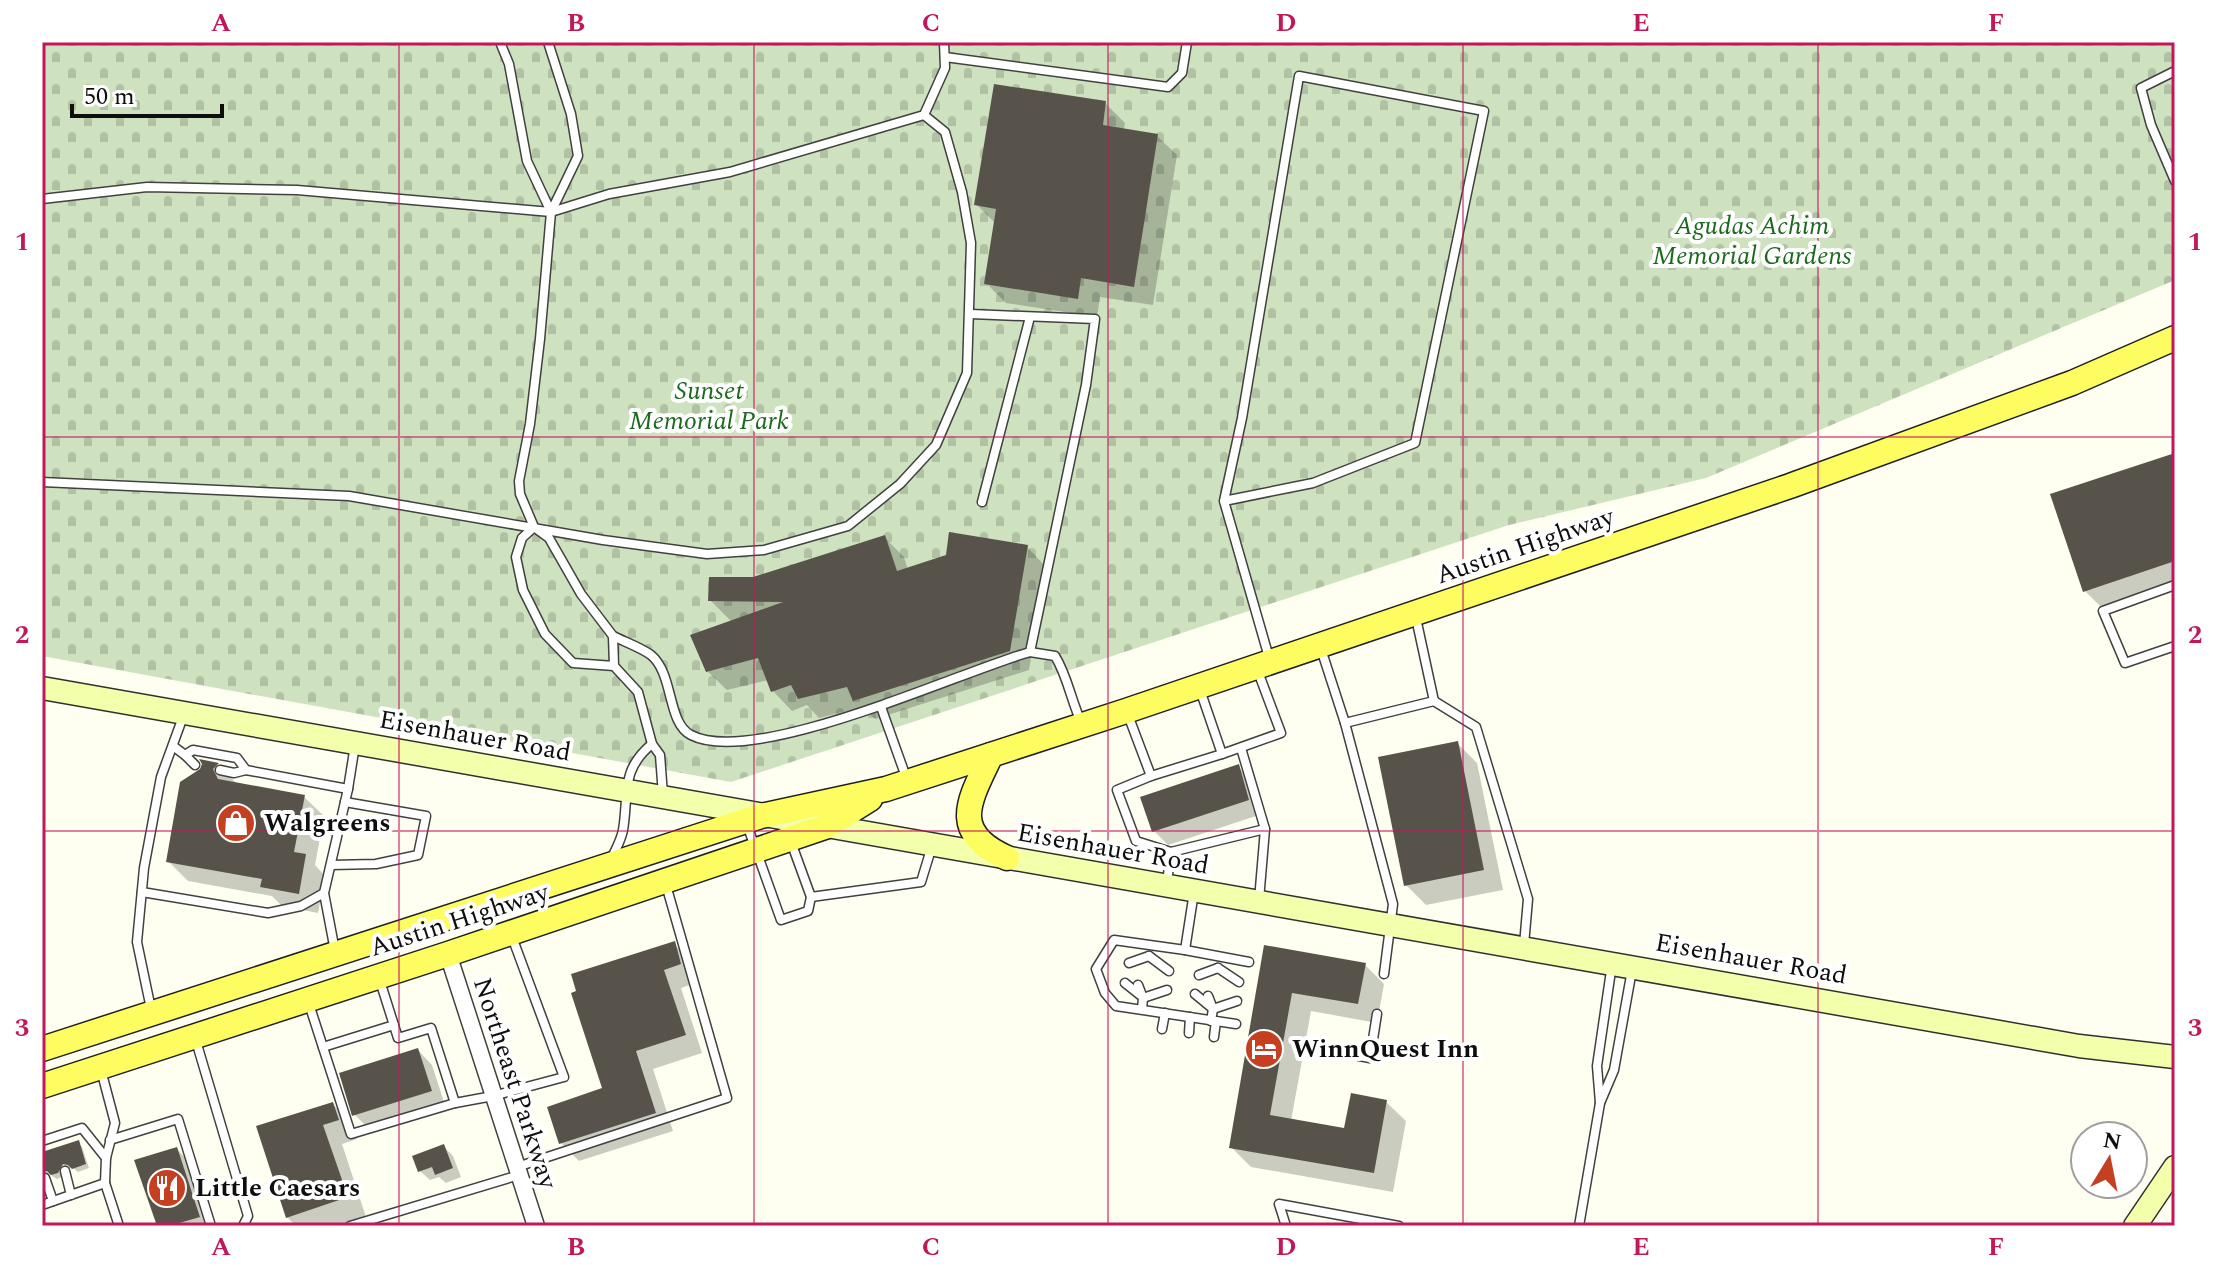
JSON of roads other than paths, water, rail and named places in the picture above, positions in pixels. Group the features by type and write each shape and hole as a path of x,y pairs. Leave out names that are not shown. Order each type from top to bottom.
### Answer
{"main road":[{"name":"Austin Highway","path":"43,1045 152,1013 753,818 897,785 1126,711 1805,481 2072,383 2175,338"},
{"name":"Eisenhauer Road","path":"42,688 625,791 753,818 932,845 2079,1046 2175,1057"},
{"path":"991,755 969,805 968,825 988,850 1007,858"},
{"name":"Austin Highway","path":"42,1086 825,827 897,785"},
{"path":"2135,1226 2175,1167"}],"street":[{"name":"Northeast Parkway","path":"448,954 536,1226"}],"lane":[{"path":"500,42 509,64 527,161 551,212"},
{"path":"548,42 571,114 578,156 551,212 530,424 519,481 520,494 534,527 549,538 581,594 613,636 653,656 667,681 676,715 688,734 709,741 735,743 787,733 881,707 1030,652 1055,656 1065,673 1073,704 1083,725"},
{"path":"42,199 147,187 267,189 551,212 609,194 730,172 924,115 945,68 944,42"},
{"path":"945,57 1168,87 1182,73 1187,42"},
{"path":"2175,71 2141,88 2151,125 2175,181"},
{"path":"1224,501 1313,483 1415,443 1484,111 1299,76 1242,418 1224,501 1281,733 1117,790 1136,841 1171,852 1265,829"},
{"path":"42,482 349,496 603,540 707,554 764,550 848,526 900,484 936,445 967,373 971,243 962,192 945,132 924,115"},
{"path":"971,314 1095,319 1086,385 1030,652"},
{"path":"982,502 1030,317"},
{"path":"534,527 522,538 516,557 523,590 545,634 573,663 614,666"},
{"path":"2175,585 2103,611 2125,663 2175,646"},
{"path":"1415,613 1434,701"},
{"path":"613,636 614,666 638,692 652,744 660,755 663,798"},
{"path":"1319,645 1345,723 1393,904 1384,974"},
{"path":"1199,686 1222,754"},
{"path":"1345,723 1434,701 1476,727 1528,899 1524,949"},
{"path":"881,707 897,785"},
{"path":"1126,711 1151,776"},
{"path":"152,1013 137,942 142,892 161,777 185,713"},
{"path":"336,954 324,893 348,789 355,743"},
{"path":"609,865 623,829 625,791 635,762 652,744"},
{"path":"173,746 195,765"},
{"path":"1241,748 1265,829 1258,902"},
{"path":"185,755 193,750 237,758 246,770"},
{"path":"220,770 234,773 246,770 348,789"},
{"path":"331,865 376,864 418,855 426,816 345,802"},
{"path":"753,818 757,850 781,920 808,911 811,897 790,839"},
{"path":"811,897 921,882 932,845"},
{"path":"1166,886 1171,852"},
{"path":"350,1226 727,1098 665,881"},
{"path":"1185,950 1194,891"},
{"path":"142,892 268,913 301,906 324,893"},
{"path":"308,999 351,1134 455,1103 564,1077 511,933"},
{"path":"1236,1024 1116,1006 1105,993 1096,969 1114,940 1249,962"},
{"path":"1142,965 1149,956 1151,945"},
{"path":"1129,963 1149,956"},
{"path":"1149,956 1155,968"},
{"path":"1149,956 1169,971"},
{"path":"1211,977 1221,957"},
{"path":"1600,1103 1597,1066 1623,965"},
{"path":"1579,1226 1600,1103 1614,1070 1623,965"},
{"path":"1199,975 1218,968"},
{"path":"1218,968 1225,979"},
{"path":"1218,968 1239,982"},
{"path":"379,976 398,1038 431,1028 455,1103"},
{"path":"1125,983 1143,998"},
{"path":"1138,985 1143,998 1142,1009"},
{"path":"1143,998 1152,988"},
{"path":"1143,998 1167,990"},
{"path":"1195,994 1213,1009"},
{"path":"1208,996 1213,1009 1214,1037"},
{"path":"1213,1009 1222,999"},
{"path":"1213,1009 1237,1001"},
{"path":"1162,1029 1165,1013"},
{"path":"1300,1045 1370,1058 1377,1014"},
{"path":"1189,1033 1190,1017"},
{"path":"323,1047 394,1025"},
{"path":"194,1036 248,1216 243,1226"},
{"path":"100,1067 115,1123 106,1158 105,1183 119,1226"},
{"path":"110,1140 178,1119 211,1226"},
{"path":"42,1141 82,1128 106,1158"},
{"path":"54,1137 57,1147"},
{"path":"65,1171 71,1195"},
{"path":"45,1178 53,1201"},
{"path":"42,1205 105,1183"},
{"path":"1286,1226 1279,1204 1399,1226"}],"place":[{"name":"Walgreens","path":"236,823"},
{"name":"WinnQuest Inn","path":"1264,1049"},
{"name":"Little Caesars","path":"167,1188"}],"park label":[{"name":"Agudas Achim Memorial Gardens","path":"1752,241"},
{"name":"Sunset Memorial Park","path":"709,406"}]}
